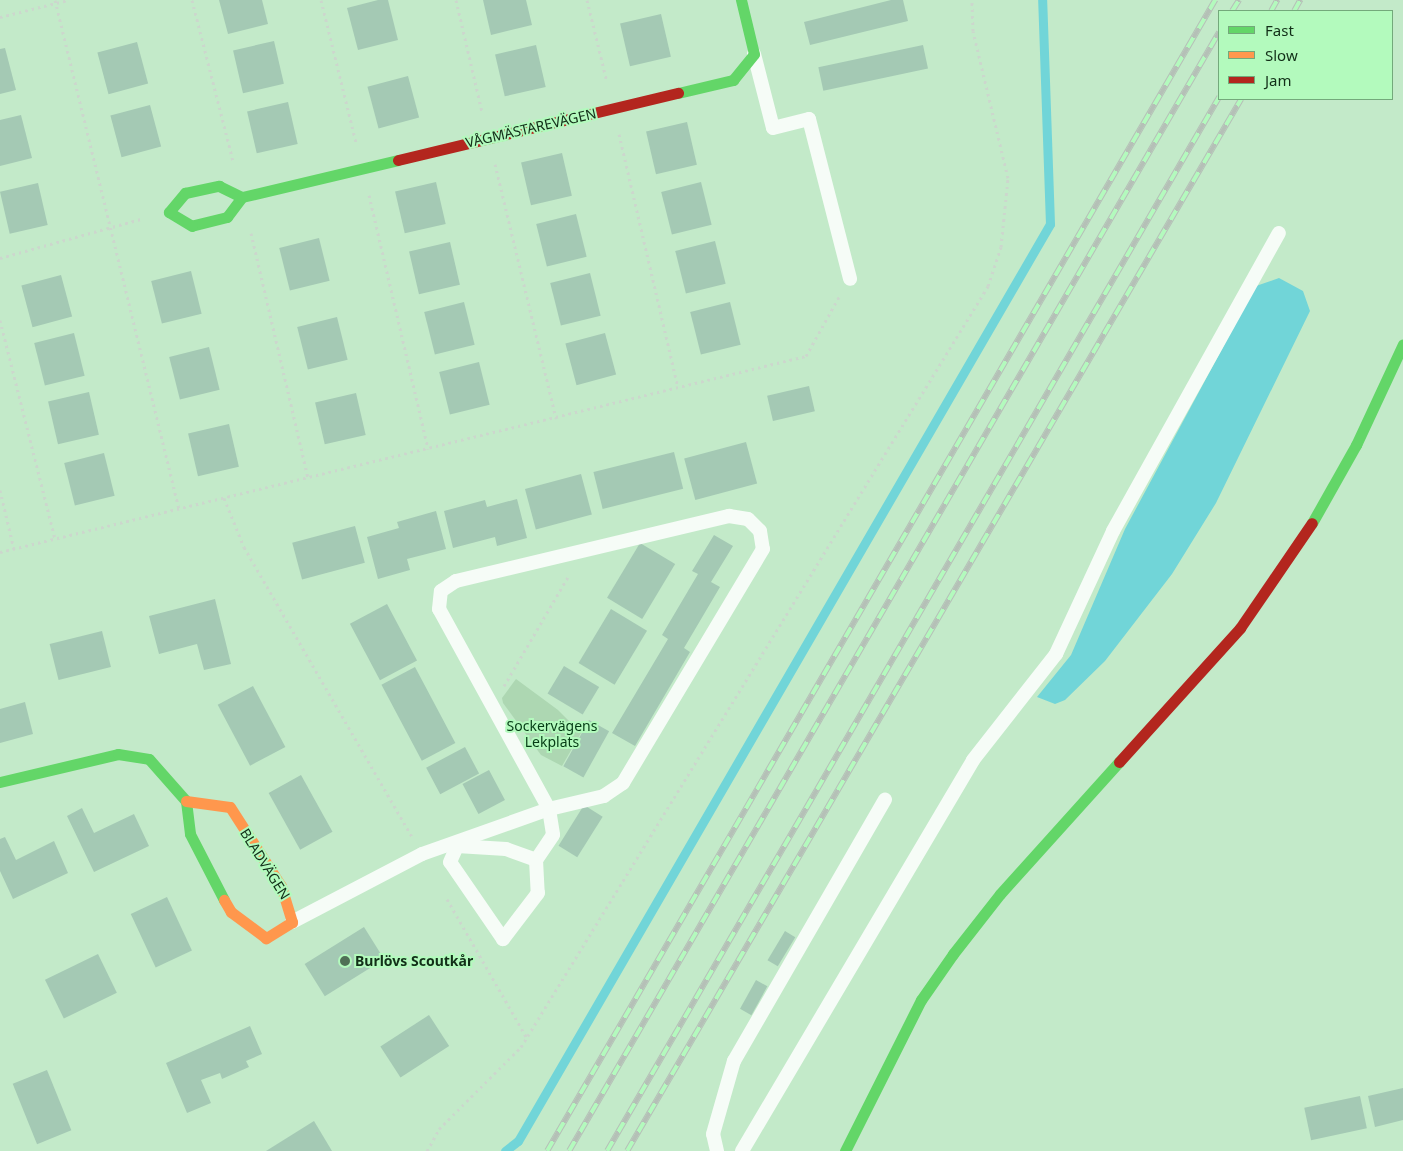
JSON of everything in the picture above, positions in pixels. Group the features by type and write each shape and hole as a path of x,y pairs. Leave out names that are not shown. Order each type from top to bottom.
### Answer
{"main road":[{"path":"741,0 754,54"},
{"name":"VÅGMÄSTAREVÄGEN","path":"242,197 733,80 754,54"},
{"path":"220,186 242,197 227,217 192,226 169,212 185,193 220,186"},
{"path":"845,1151 921,1000 953,954 1000,894 1240,628 1302,540 1356,445 1403,344"},
{"path":"0,782 118,754 149,759 186,801 190,834 231,912 266,938 292,922"},
{"name":"BLADVÄGEN","path":"186,801 210,801 230,808 281,886 290,904 292,922"}],"lane":[{"path":"754,54 773,128 808,119 850,279"},
{"path":"742,1151 973,760 1056,654 1113,530 1279,233"},
{"path":"292,922 422,854 549,809 604,796 623,784 763,549 760,531 748,519 729,516 585,548 456,581 441,591 440,609 549,809 553,835 536,860 538,893 503,938 450,862 457,846 506,849 536,860"},
{"path":"717,1151 713,1134 734,1061 885,799"}],"path":[{"path":"0,16 68,0"},
{"path":"192,0 242,197 308,478"},
{"path":"321,0 428,449"},
{"path":"456,0 556,418"},
{"path":"587,0 678,387"},
{"path":"427,1151 439,1129 496,1077 527,1038 988,286 1001,247 1008,178 973,31 972,0"},
{"path":"55,2 112,228 179,509"},
{"path":"0,258 169,212"},
{"path":"0,552 806,356 850,279"},
{"path":"0,320 54,539"},
{"path":"0,490 14,549"},
{"path":"224,498 244,547 422,854"},
{"path":"493,705 585,548"},
{"path":"445,896 527,1038"}],"green space":[{"name":"Sockervägens Lekplats","path":"516,679 558,710 581,733 562,766 541,755 503,703 502,698"}],"water":[{"path":"1279,278 1303,291 1310,311 1216,503 1172,574 1105,661 1065,700 1055,704 1037,697 1071,655 1125,529 1256,286"}],"building":[{"path":"219,0 262,0 268,24 228,34"},
{"path":"378,0 388,0 398,40 358,50 347,8"},
{"path":"483,0 526,0 532,25 491,35"},
{"path":"891,0 903,0 908,21 810,45 804,22"},
{"path":"661,14 671,57 630,66 620,23"},
{"path":"274,41 284,84 243,93 233,50"},
{"path":"137,42 148,84 109,94 97,53"},
{"path":"536,45 546,87 505,96 495,54"},
{"path":"923,45 928,68 823,91 818,67"},
{"path":"5,48 16,90 0,94 0,49"},
{"path":"408,76 419,118 379,128 367,87"},
{"path":"288,102 298,144 257,153 247,111"},
{"path":"150,105 161,147 122,157 110,116"},
{"path":"21,115 32,158 0,166 0,120"},
{"path":"687,122 697,165 656,174 646,131"},
{"path":"562,153 572,196 531,205 521,162"},
{"path":"436,182 446,224 405,233 395,191"},
{"path":"701,182 712,225 672,235 661,192"},
{"path":"38,183 48,225 10,234 0,192"},
{"path":"576,214 587,257 547,267 536,224"},
{"path":"319,238 330,281 290,291 279,248"},
{"path":"715,241 726,284 686,294 675,251"},
{"path":"450,242 460,285 419,294 409,251"},
{"path":"191,271 202,314 162,324 151,281"},
{"path":"590,273 601,316 561,326 550,283"},
{"path":"61,275 72,317 33,327 21,286"},
{"path":"464,302 475,345 435,355 424,312"},
{"path":"730,302 741,345 701,355 690,312"},
{"path":"337,317 348,360 308,370 297,327"},
{"path":"74,333 85,376 45,386 34,343"},
{"path":"605,333 616,375 577,385 565,344"},
{"path":"209,347 220,390 180,400 169,357"},
{"path":"479,362 490,405 450,415 439,372"},
{"path":"809,386 815,411 773,421 767,396"},
{"path":"89,392 99,435 58,444 48,401"},
{"path":"356,393 366,435 325,444 315,402"},
{"path":"229,424 239,467 198,476 188,433"},
{"path":"746,442 757,484 695,500 684,459"},
{"path":"674,452 683,489 603,509 593,472"},
{"path":"104,453 115,496 75,506 64,463"},
{"path":"581,474 592,515 536,530 525,489"},
{"path":"517,499 527,538 497,546 495,537 453,548 444,511 485,500 487,507"},
{"path":"436,511 446,549 407,559 410,570 378,579 367,537 399,528 397,522"},
{"path":"355,526 365,563 302,580 292,543"},
{"path":"714,535 733,546 711,582 720,587 684,648 690,652 635,746 612,733 668,639 662,635 698,574 692,571"},
{"path":"640,543 675,564 642,619 607,598"},
{"path":"215,599 231,664 204,670 197,644 159,654 149,616"},
{"path":"387,604 417,661 380,680 350,624"},
{"path":"611,609 647,631 615,685 579,663"},
{"path":"102,631 111,667 59,680 50,644"},
{"path":"564,666 599,687 583,715 548,693"},
{"path":"415,667 455,743 422,761 381,685"},
{"path":"253,686 285,747 250,766 218,705"},
{"path":"25,702 33,734 0,743 0,709"},
{"path":"589,720 609,731 583,778 563,766"},
{"path":"465,747 479,773 440,794 426,768"},
{"path":"489,770 505,800 478,814 463,784"},
{"path":"301,775 333,832 300,850 269,793"},
{"path":"584,805 603,817 577,857 559,846"},
{"path":"82,808 94,833 134,814 149,846 94,872 67,816"},
{"path":"5,837 16,860 54,841 68,873 13,899 0,871 0,839"},
{"path":"167,897 192,950 156,967 131,914"},
{"name":"Burlövs Scoutkår","path":"364,927 384,959 325,996 305,964"},
{"path":"785,931 795,937 778,966 767,960"},
{"path":"98,954 117,993 64,1019 45,980"},
{"path":"756,980 767,986 751,1015 740,1009"},
{"path":"429,1015 449,1046 401,1078 380,1047"},
{"path":"250,1026 262,1054 246,1061 249,1067 222,1079 220,1073 201,1080 211,1103 187,1113 166,1063"},
{"path":"47,1070 71,1130 37,1144 13,1084"},
{"path":"1403,1088 1403,1120 1375,1127 1368,1096"},
{"path":"1360,1096 1367,1128 1311,1140 1304,1108"},
{"path":"314,1121 332,1151 266,1151"}],"waterway":[{"path":"505,1151 518,1141 1050,224 1042,0"}],"railway":[{"path":"547,1151 1215,0"},
{"path":"1233,10 1239,0"},
{"path":"1272,10 1277,0"},
{"path":"1295,10 1300,0"},
{"path":"569,1151 1218,34"},
{"path":"607,1151 1218,99"},
{"path":"627,1151 1240,100"}],"traffic: fast":[{"path":"678,93 733,80 754,54 741,0"},
{"path":"242,197 227,217 192,226 169,212 185,193 219,186 242,197 398,160"},
{"path":"1312,523 1356,445 1403,344"},
{"path":"0,782 118,754 149,759 186,801 190,834 224,900"},
{"path":"845,1151 921,1000 953,954 1000,894 1119,762"}],"traffic: slow":[{"path":"186,801 230,807 281,886 292,922 266,938 231,912 224,900"}],"traffic: jam":[{"path":"398,160 678,93"},
{"path":"1119,762 1240,628 1312,523"}],"place":[{"name":"Burlövs Scoutkår","path":"345,961"}]}
